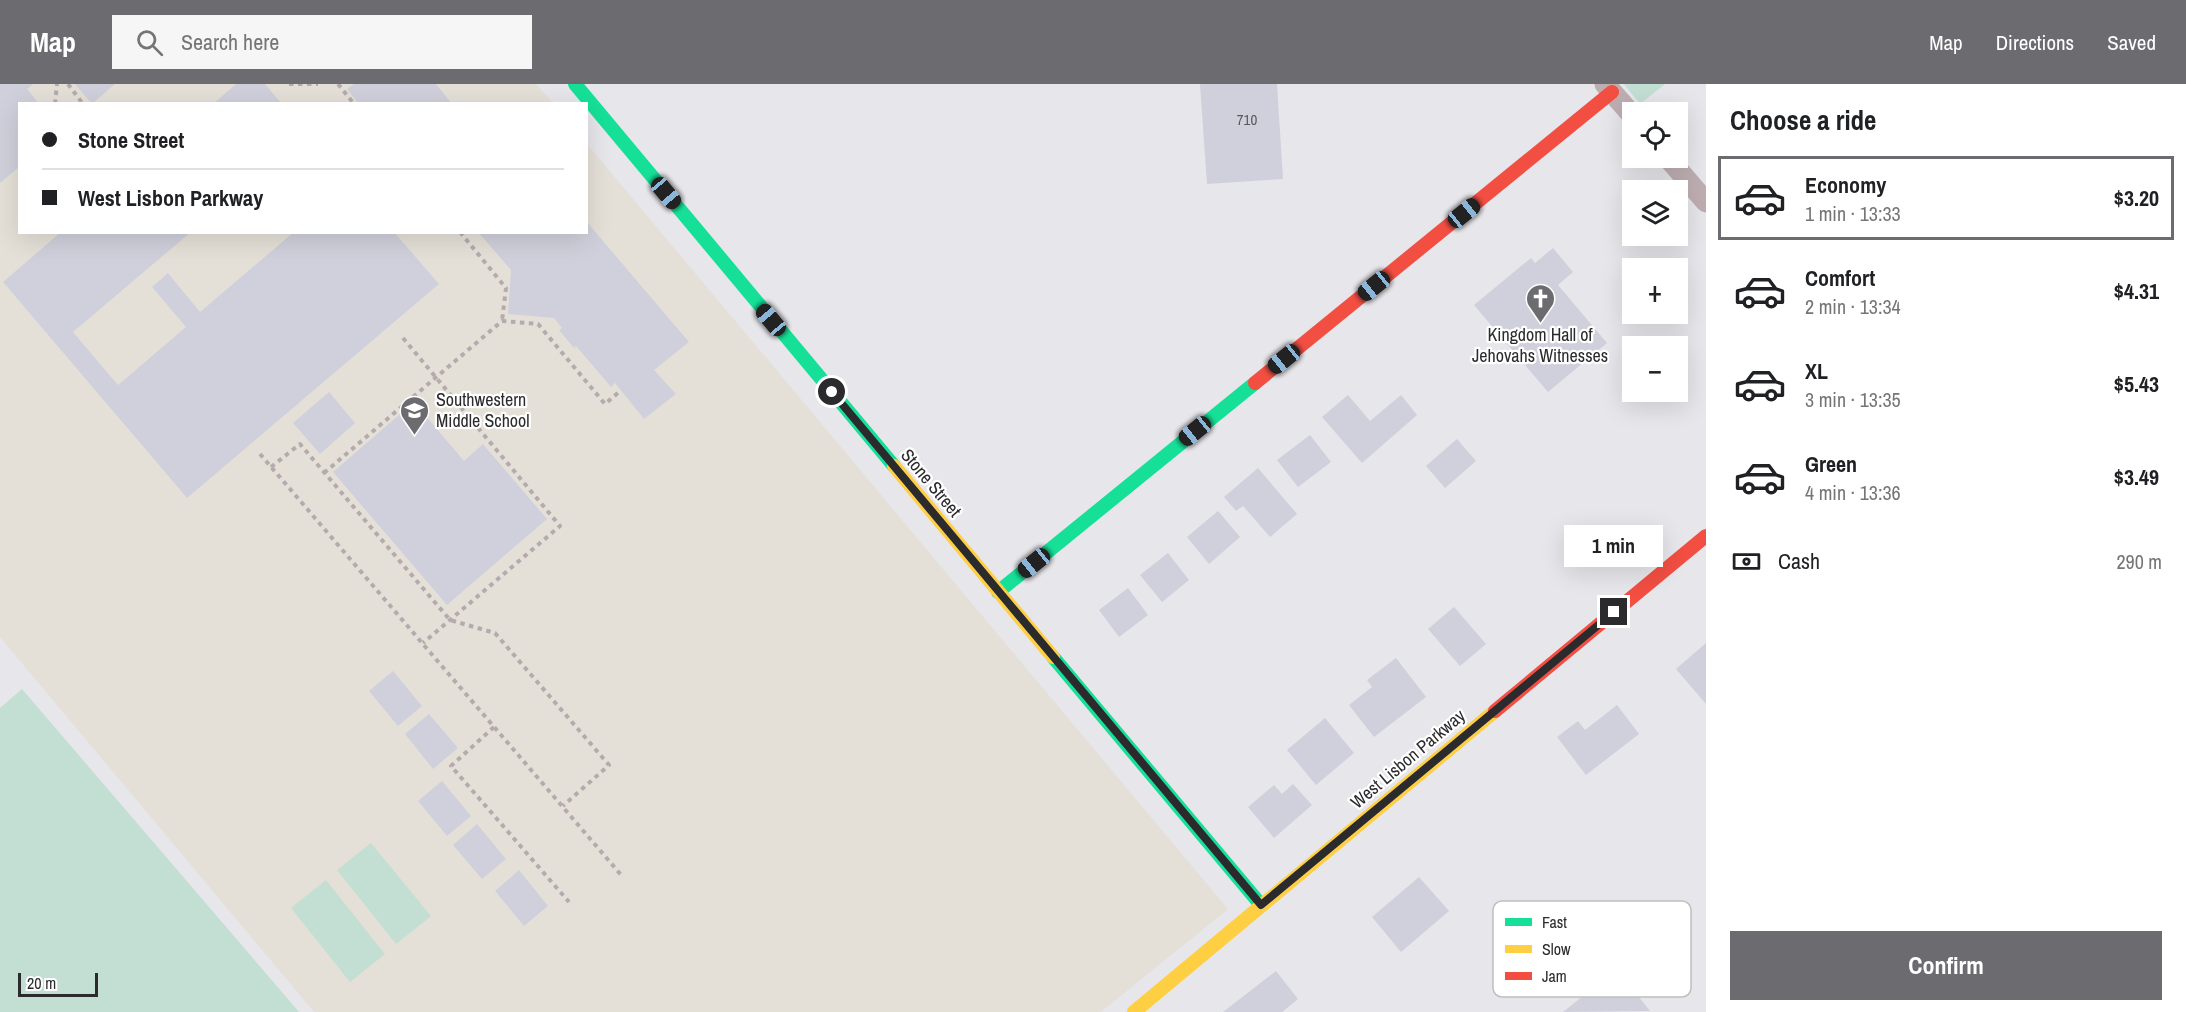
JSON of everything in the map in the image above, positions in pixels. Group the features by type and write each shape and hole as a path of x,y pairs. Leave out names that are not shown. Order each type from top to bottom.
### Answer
{"street":[{"name":"Stone Street","path":"575,84 1261,905"},
{"path":"998,592 1609,88 1622,103"},
{"path":"1677,168 1706,202"},
{"name":"West Lisbon Parkway","path":"1134,1012 1706,536"}],"path":[{"path":"55,102 57,84"},
{"path":"68,84 82,102"},
{"path":"289,84 318,84"},
{"path":"338,84 352,102"},
{"path":"323,473 502,321 506,288 462,234"},
{"path":"502,321 538,324 605,404 619,392"},
{"path":"403,338 560,526 423,643"},
{"path":"271,467 300,444 450,620 495,633 609,765 562,806"},
{"path":"260,454 622,876"},
{"path":"494,727 451,766 569,903"}],"shaded area":[{"name":"Southwestern Middle School","path":"0,84 536,84 552,102 18,102 18,234 588,234 588,145 1228,909 1101,1012 314,1012 0,637"}],"green space":[{"path":"1624,84 1665,84 1642,102 1638,102"},
{"path":"22,689 299,1012 0,1012 0,708"},
{"path":"371,843 431,916 396,944 337,870"},
{"path":"326,880 385,954 350,982 291,908"}],"building":[{"path":"0,84 33,84 27,89 37,102 18,102 18,168 0,183"},
{"path":"75,84 115,84 94,102 90,102"},
{"path":"236,84 265,84 280,102 215,102"},
{"path":"354,84 436,84 450,102 357,102 347,89"},
{"path":"1200,84 1277,84 1283,179 1207,184"},
{"path":"588,223 689,342 654,370 676,394 644,419 615,383 611,387 576,346 574,348 559,330 562,328 554,318 508,314 511,270 480,234 588,234"},
{"path":"59,234 189,234 73,332 118,385 186,327 152,287 168,273 200,312 292,234 396,234 439,284 187,498 3,282"},
{"name":"Kingdom Hall of Jehovahs Witnesses","path":"1553,248 1573,272 1558,285 1607,343 1548,392 1474,305 1531,258 1535,263"},
{"path":"329,392 355,423 320,454 293,423"},
{"path":"1348,395 1370,421 1401,395 1417,415 1362,463 1322,417"},
{"path":"414,402 464,461 483,444 547,519 447,605 333,472"},
{"path":"1310,435 1331,462 1298,487 1277,460"},
{"path":"1457,439 1476,461 1445,488 1426,466"},
{"path":"1258,468 1297,514 1270,537 1243,506 1236,511 1224,497"},
{"path":"1218,511 1240,537 1209,564 1187,537"},
{"path":"1168,553 1189,580 1162,602 1140,575"},
{"path":"1128,588 1148,615 1119,637 1099,610"},
{"path":"1454,607 1486,644 1460,666 1428,629"},
{"path":"1706,643 1706,704 1676,669"},
{"path":"1396,658 1426,697 1374,737 1349,705 1372,687 1367,680"},
{"path":"393,671 422,706 398,726 369,691"},
{"path":"1617,705 1639,734 1586,775 1557,737 1578,721 1585,730"},
{"path":"429,714 458,748 433,769 405,734"},
{"path":"1325,718 1354,753 1316,785 1287,750"},
{"path":"442,781 471,816 447,836 418,801"},
{"path":"1293,784 1312,805 1274,838 1248,807 1274,785 1282,794"},
{"path":"477,824 506,859 482,879 453,845"},
{"path":"519,870 548,906 524,926 495,891"},
{"path":"1419,877 1449,911 1401,952 1372,917"},
{"path":"1276,971 1298,999 1282,1012 1223,1012"},
{"path":"1582,997 1639,997 1650,1011 1563,1012"}],"traffic: fast":[{"path":"575,84 894,466"},
{"path":"998,592 1255,383"},
{"path":"1053,657 1261,905"}],"traffic: slow":[{"path":"894,466 1053,657"},
{"path":"1134,1012 1495,711"}],"traffic: jam":[{"path":"1255,383 1612,92"},
{"path":"1495,711 1706,536"}],"place":[{"name":"Kingdom Hall of Jehovahs Witnesses","path":"1540,324"},
{"name":"Southwestern Middle School","path":"415,436"}],"route":[{"path":"832,392 1261,905 1614,612"}]}
